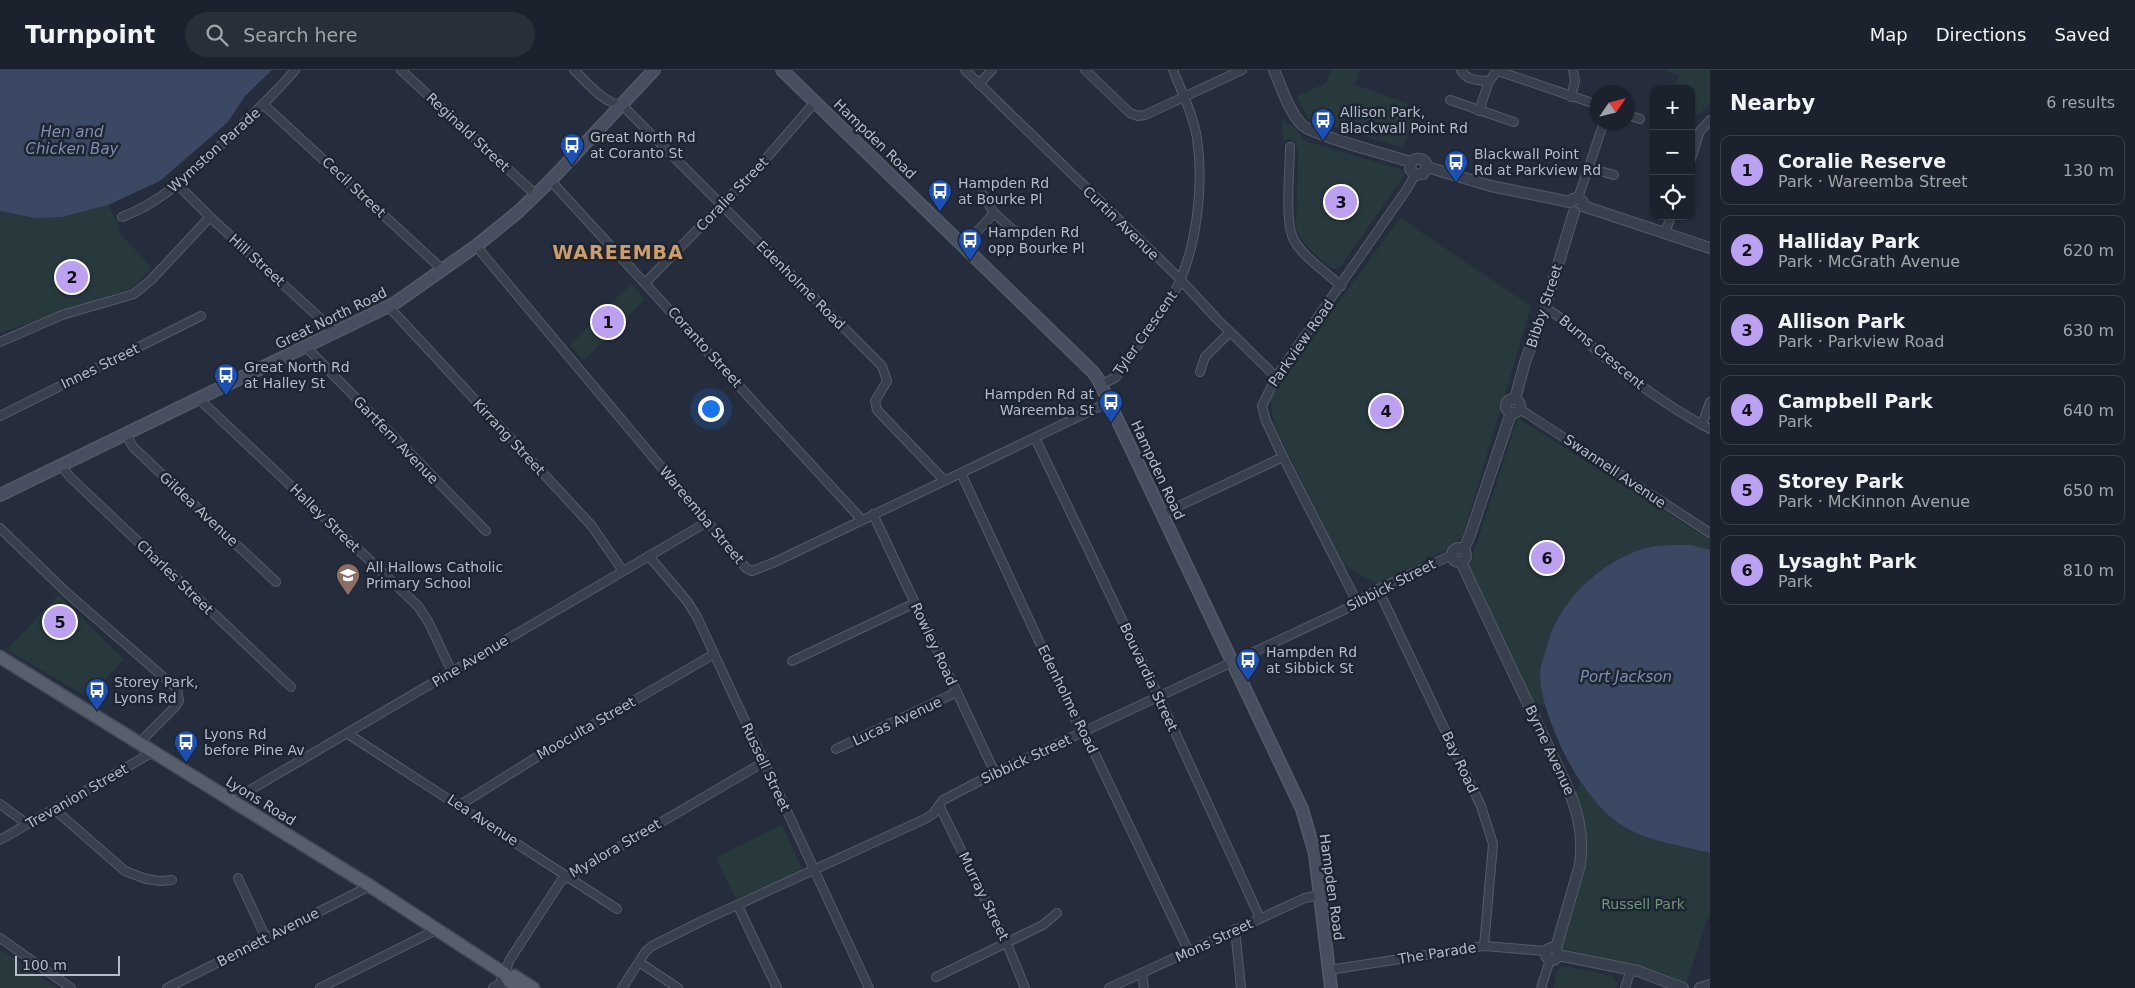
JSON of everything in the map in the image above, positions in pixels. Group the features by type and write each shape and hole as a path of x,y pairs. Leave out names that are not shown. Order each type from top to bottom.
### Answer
{"main road":[{"name":"Great North Road","path":"618,105 646,70"},
{"name":"Great North Road","path":"0,495 389,307 476,246 499,225 513,208 548,179 654,70"},
{"name":"Hampden Road","path":"782,70 1094,372 1302,809 1313,842 1331,988"},
{"name":"Lyons Road","path":"0,658 370,886 505,974 513,975 533,988"},
{"name":"Lyons Road","path":"505,974 509,981 520,988"}],"street":[{"name":"Wymston Parade","path":"122,216 161,197 178,185 264,105 295,70"},
{"name":"Reginald Street","path":"401,70 533,193"},
{"name":"Edenholme Road","path":"574,70 618,105 722,205 882,366 888,381 877,398 875,407 882,417 946,481"},
{"name":"Curtin Avenue","path":"965,70 1181,280 1276,377"},
{"path":"979,84 992,70"},
{"path":"1085,70 1130,113 1138,116 1145,115 1242,70"},
{"name":"Tyler Crescent","path":"1101,384 1116,377 1181,280 1198,209 1199,166 1195,131 1184,97 1172,70"},
{"path":"1274,70 1294,114 1304,127 1411,162 1421,159 1426,162 1427,168 1423,174 1415,174 1410,169 1411,162"},
{"path":"1461,70 1464,76 1472,80 1489,81"},
{"path":"1571,97 1576,81 1573,70"},
{"path":"1479,111 1489,81 1498,71 1590,105"},
{"path":"1450,100 1514,122"},
{"name":"Coralie Street","path":"646,282 757,169 815,102"},
{"name":"Cecil Street","path":"264,105 443,270"},
{"path":"1635,117 1640,119"},
{"path":"1695,147 1700,131 1710,120"},
{"path":"1576,205 1601,130"},
{"path":"1290,147 1289,226 1293,239 1300,248 1341,286"},
{"path":"1427,168 1491,186 1576,205 1710,248"},
{"path":"1589,168 1614,176"},
{"name":"Parkview Road","path":"1357,602 1283,457 1266,421 1262,406 1276,377 1408,189 1415,174"},
{"name":"Coranto Street","path":"548,179 646,282 862,520"},
{"name":"Hill Street","path":"178,185 336,333"},
{"path":"982,194 994,213 1013,230 1023,233"},
{"name":"Bibby Street","path":"1464,550 1515,407 1525,362 1545,308 1576,205"},
{"path":"964,246 994,213"},
{"path":"0,342 62,315 134,294 147,285 210,217"},
{"path":"1665,233 1670,220"},
{"name":"Wareemba Street","path":"476,246 746,568 752,571 775,562 1109,402"},
{"name":"Kirrang Street","path":"389,307 591,525 623,571"},
{"name":"Burns Crescent","path":"1545,308 1559,315 1624,374 1652,394 1706,427"},
{"name":"Innes Street","path":"0,416 201,316"},
{"path":"1200,372 1205,357 1230,332"},
{"name":"Gartfern Avenue","path":"306,347 486,532"},
{"name":"Halley Street","path":"200,399 418,606 429,623 452,672"},
{"path":"1706,427 1710,402"},
{"name":"Swannell Avenue","path":"1515,407 1710,533"},
{"name":"Gildea Avenue","path":"126,434 133,447 276,582"},
{"name":"Bouvardia Street","path":"1035,438 1159,697 1260,918"},
{"path":"1162,514 1283,457"},
{"name":"Charles Street","path":"61,465 70,477 290,687"},
{"name":"Edenholme Road","path":"960,474 1189,952"},
{"name":"Rowley Road","path":"873,514 995,773"},
{"name":"Pine Avenue","path":"238,804 245,793 708,522"},
{"path":"0,528 68,593 177,689 179,701 175,707 139,744"},
{"path":"1457,548 1464,550 1466,556 1461,562 1455,561 1452,556 1453,551 1457,548"},
{"name":"Russell Street","path":"649,556 691,606 868,988"},
{"name":"Sibbick Street","path":"622,988 652,946 702,921 926,820 949,797 995,773 1357,602 1378,589 1452,556"},
{"name":"Byrne Avenue","path":"1461,562 1565,782 1578,815 1582,851 1580,866 1541,988"},
{"name":"Bay Road","path":"1378,589 1481,806 1493,844 1484,946"},
{"path":"792,661 915,603"},
{"name":"Mooculta Street","path":"460,805 536,757 714,654"},
{"name":"Lucas Avenue","path":"836,749 957,692"},
{"name":"Lea Avenue","path":"348,734 568,875 616,909"},
{"name":"Trevanion Street","path":"0,840 153,752"},
{"name":"Myalora Street","path":"505,974 509,961 552,892 568,875 764,762"},
{"path":"0,804 27,824"},
{"name":"Murray Street","path":"939,805 1007,944 1025,988"},
{"path":"54,809 124,871 146,879 172,880"},
{"path":"238,878 266,938"},
{"name":"Bennett Avenue","path":"167,988 370,886"},
{"name":"Mons Street","path":"1109,988 1305,898 1320,895"},
{"path":"738,906 777,988"},
{"path":"936,977 1007,944 1043,925 1057,914"},
{"path":"320,988 436,930"},
{"path":"1235,930 1241,988"},
{"path":"0,938 71,988"},
{"name":"The Parade","path":"1329,970 1484,946 1552,954 1631,969 1683,988"},
{"path":"640,962 678,988"},
{"path":"1625,988 1631,969"},
{"path":"1142,973 1144,988"},
{"path":"494,988 500,985 505,974"},
{"path":"1700,988 1710,985"}],"green space":[{"path":"1331,70 1359,70 1355,85 1407,103 1407,112 1413,122 1403,148 1308,119 1297,96 1326,83"},
{"path":"1664,70 1710,70 1710,105 1695,117 1695,85 1675,85 1679,76"},
{"path":"1282,119 1295,128 1305,141 1400,169 1404,172 1403,177 1342,265 1337,269 1331,268 1310,250 1298,233 1296,227 1298,152 1295,144 1290,139 1283,141"},
{"path":"108,205 120,227 117,230 151,267 135,287 0,333 0,211 62,217"},
{"path":"1400,218 1531,306 1463,536 1447,549 1379,585 1343,565 1274,425 1270,396"},
{"path":"631,284 645,299 584,361 570,345"},
{"path":"1518,418 1710,540 1710,550 1673,546 1636,551 1540,673 1545,707 1532,701 1469,566"},
{"path":"58,595 124,659 87,697 7,650"},
{"name":"Russell Park","path":"1581,782 1594,800 1622,825 1653,839 1710,853 1710,917 1706,921 1687,983 1562,948 1585,871 1584,828 1575,793"},
{"path":"782,825 803,870 736,899 716,858"},
{"path":"0,949 57,988 0,988"},
{"path":"1563,966 1612,976 1618,984 1616,988 1553,988 1558,969"}],"water":[{"name":"Hen and Chicken Bay","path":"0,70 272,70 245,96 228,122 160,181 108,205 62,217 36,218 0,211"},
{"name":"Port Jackson","path":"1690,545 1710,550 1710,853 1641,835 1620,824 1602,809 1579,779 1561,747 1544,703 1540,675 1550,636 1558,620 1567,605 1590,579 1618,560 1641,549"}],"place":[{"name":"Allison Park, Blackwall Point Rd","path":"1323,141"},
{"name":"Great North Rd at Coranto St","path":"572,166"},
{"name":"Blackwall Point Rd at Parkview Rd","path":"1456,183"},
{"name":"Allison Park","path":"1341,202"},
{"name":"Hampden Rd at Bourke Pl","path":"940,212"},
{"name":"Hampden Rd opp Bourke Pl","path":"970,261"},
{"name":"Halliday Park","path":"72,277"},
{"name":"Coralie Reserve","path":"608,322"},
{"name":"Great North Rd at Halley St","path":"226,396"},
{"name":"Campbell Park","path":"1386,411"},
{"name":"Hampden Rd at Wareemba St","path":"1111,423"},
{"name":"Lysaght Park","path":"1547,558"},
{"name":"All Hallows Catholic Primary School","path":"348,596"},
{"name":"Storey Park","path":"60,622"},
{"name":"Hampden Rd at Sibbick St","path":"1248,681"},
{"name":"Storey Park, Lyons Rd","path":"97,711"},
{"name":"Lyons Rd before Pine Av","path":"186,763"}],"district":[{"name":"WAREEMBA","path":"618,252"}]}
